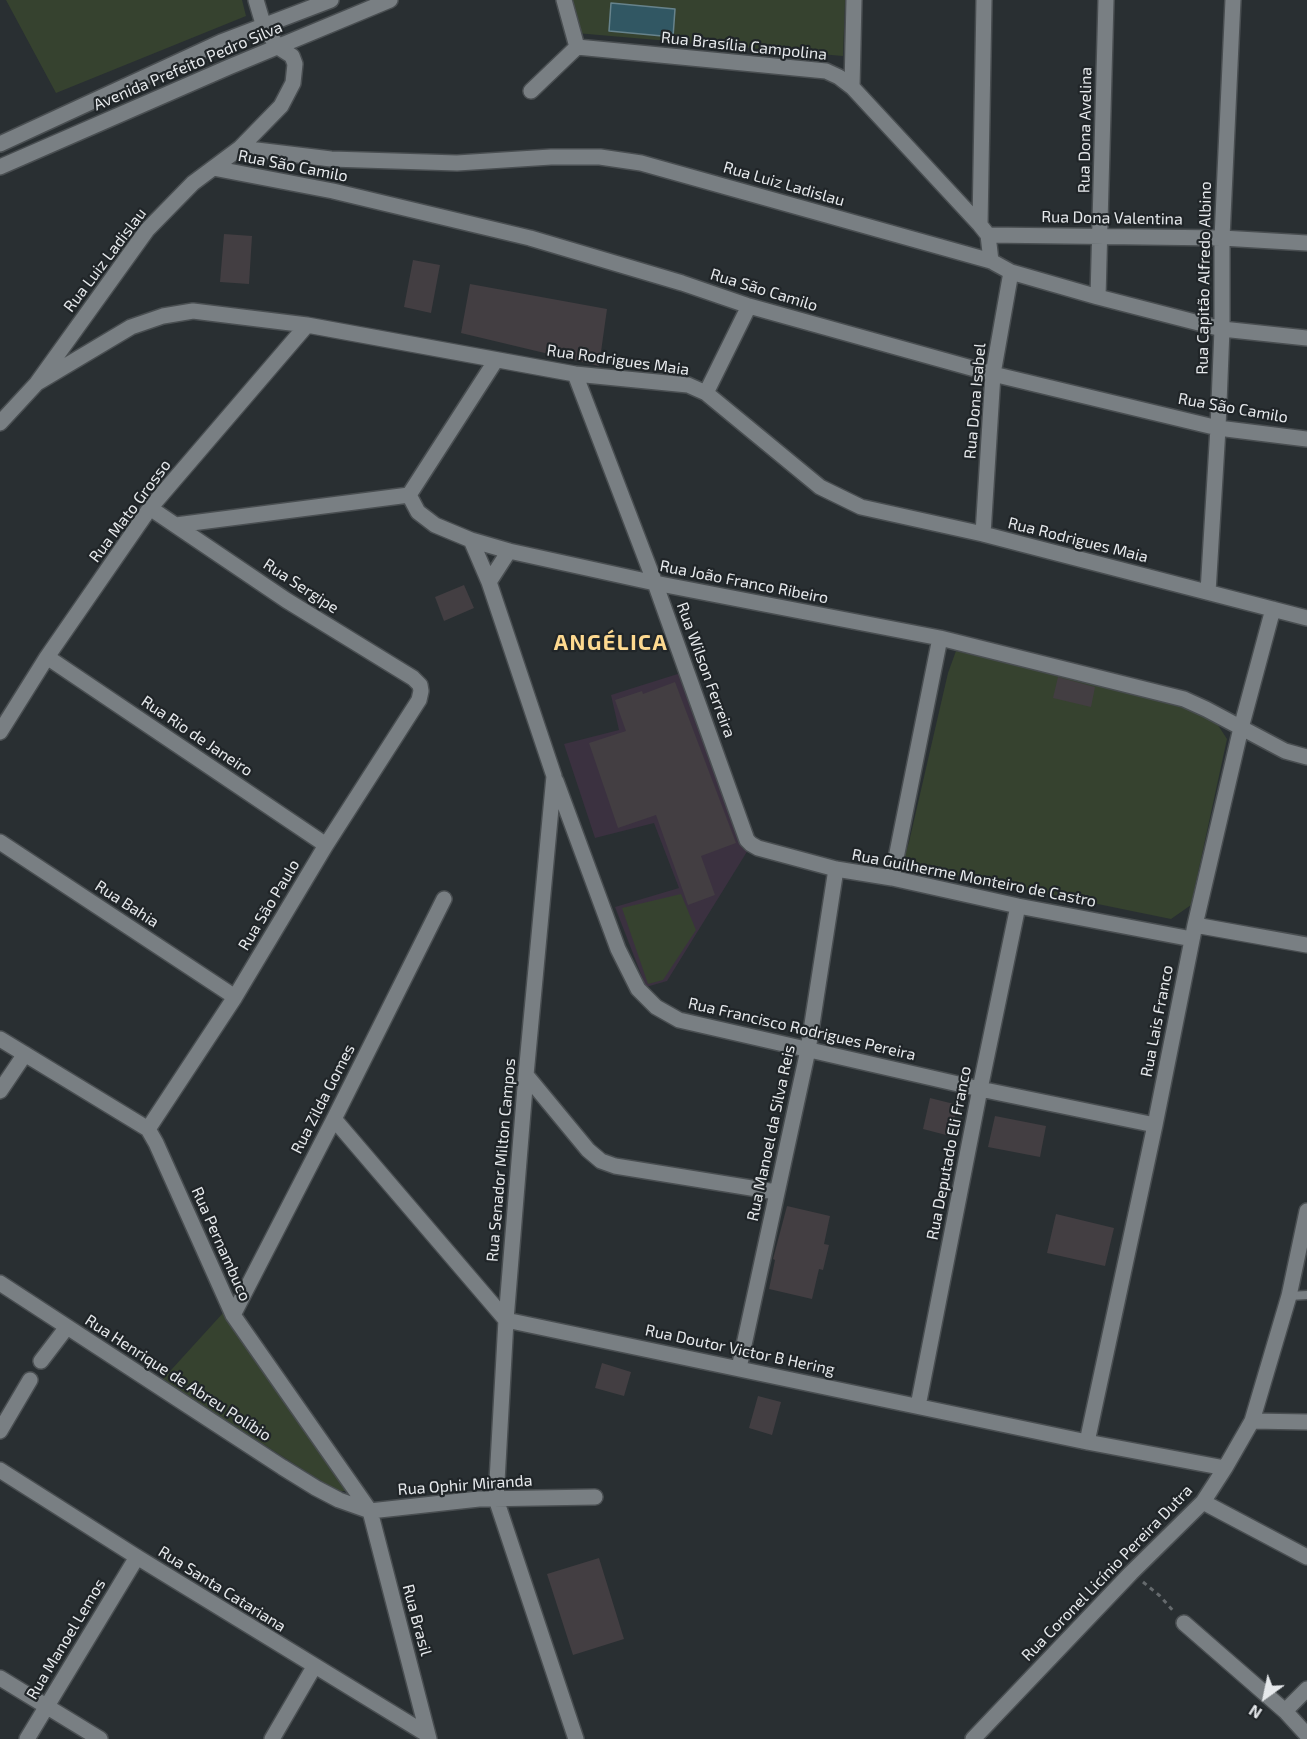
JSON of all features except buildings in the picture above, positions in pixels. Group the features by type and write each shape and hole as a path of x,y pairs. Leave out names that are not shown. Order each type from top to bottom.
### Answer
{"street":[{"path":"256,0 264,27 278,47"},
{"name":"Avenida Prefeito Pedro Silva","path":"0,144 221,42 331,0"},
{"name":"Avenida Prefeito Pedro Silva","path":"2,163 390,0"},
{"path":"531,91 576,46 564,0"},
{"path":"852,87 854,0"},
{"path":"984,0 984,230 991,261"},
{"name":"Rua Dona Avelina","path":"1098,297 1106,0"},
{"name":"Rua Capitão Alfredo Albino","path":"1208,592 1218,428 1222,329 1222,237 1233,0"},
{"name":"Rua Brasília Campolina","path":"576,46 826,71 852,87 984,230"},
{"name":"Rua Luiz Ladislau","path":"37,383 147,230 193,183 240,148 281,106 293,83 295,64 292,57 278,47"},
{"name":"Rua Luiz Ladislau","path":"240,148 331,159 457,163 551,157 600,158 641,163 991,261 1011,272 1098,297 1222,329 1307,338"},
{"name":"Rua São Camilo","path":"213,168 333,191 530,238 682,283 749,306 993,374 1218,428 1307,438"},
{"name":"Rua Dona Valentina","path":"984,230 1100,236 1222,237 1307,243"},
{"name":"Rua Dona Isabel","path":"983,534 993,374 1011,272"},
{"path":"706,393 749,306"},
{"name":"Rua Rodrigues Maia","path":"37,383 132,327 163,316 193,311 307,325 575,374 688,385 706,393 820,487 861,507 983,534 1307,618"},
{"name":"Rua Mato Grosso","path":"0,732 47,657 150,508 307,325"},
{"path":"176,525 409,495 496,360"},
{"name":"Rua Wilson Ferreira","path":"575,374 655,583 747,840 752,844"},
{"path":"0,423 37,383"},
{"name":"Rua João Franco Ribeiro","path":"409,495 418,512 435,525 471,540 655,583 940,638 1184,699 1286,751 1307,757"},
{"name":"Rua Sergipe","path":"150,508 286,600 413,678 420,685 419,700"},
{"name":"Rua Senador Milton Campos","path":"471,540 489,582 554,776 526,1075 496,1499 576,1739"},
{"path":"489,582 509,550"},
{"name":"Rua Lais Franco","path":"1087,1442 1155,1125 1193,932 1240,728 1273,609"},
{"path":"892,878 940,638"},
{"name":"Rua Rio de Janeiro","path":"47,657 326,845"},
{"name":"Rua São Paulo","path":"148,1129 235,997 326,845 419,700"},
{"name":"Rua Francisco Rodrigues Pereira","path":"554,776 618,949 638,989 657,1007 679,1020 980,1089 1155,1125"},
{"name":"Rua Bahia","path":"0,842 235,997"},
{"name":"Rua Guilherme Monteiro de Castro","path":"752,844 758,848 836,869 892,878 1018,906 1193,932 1307,945"},
{"name":"Rua Manoel da Silva Reis","path":"739,1368 808,1050 836,869"},
{"name":"Rua Zilda Gomes","path":"233,1315 444,899"},
{"name":"Rua Deputado Eli Franco","path":"918,1406 1018,906"},
{"path":"0,1039 148,1129"},
{"path":"0,1091 25,1054"},
{"path":"526,1075 588,1150 601,1161 615,1166 776,1192"},
{"path":"334,1119 507,1320"},
{"name":"Rua Pernambuco","path":"148,1129 233,1315 370,1511"},
{"name":"Rua Coronel Licínio Pereira Dutra","path":"973,1739 1131,1573 1203,1502 1225,1468 1252,1421 1289,1296 1307,1211"},
{"name":"Rua Henrique de Abreu Políbio","path":"0,1283 282,1467 339,1500"},
{"name":"Rua Doutor Victor B Hering","path":"507,1320 1087,1442 1225,1468"},
{"path":"41,1360 67,1327"},
{"path":"0,1431 30,1380"},
{"path":"1252,1421 1307,1422"},
{"name":"Rua Santa Catariana","path":"0,1470 136,1557 429,1737"},
{"name":"Rua Ophir Miranda","path":"339,1500 370,1511 479,1499 596,1497"},
{"path":"1203,1502 1307,1557"},
{"name":"Rua Brasil","path":"370,1511 429,1737"},
{"name":"Rua Manoel Lemos","path":"27,1739 136,1557"},
{"path":"1184,1623 1285,1711 1307,1735"},
{"path":"272,1739 314,1667"},
{"path":"0,1678 100,1739"},
{"path":"1285,1711 1307,1689"}],"lane":[{"path":"1289,1296 1307,1295"}],"path":[{"path":"1131,1573 1160,1596 1184,1623"}],"shaded area":[{"path":"684,672 748,850 667,981 646,987 615,907 679,888 654,823 595,838 564,744 619,730 611,695"}],"green space":[{"path":"6,0 242,0 246,16 56,93"},
{"path":"570,0 845,0 843,56 576,33"},
{"path":"956,651 1174,701 1212,716 1227,739 1191,905 1171,919 902,864 948,673"},
{"path":"681,894 696,930 663,980 648,984 622,908"},
{"path":"223,1313 345,1485 345,1491 337,1491 162,1380"}],"water":[{"path":"611,3 675,9 673,37 609,31"}],"district":[{"name":"ANGÉLICA","path":"611,643"}]}
